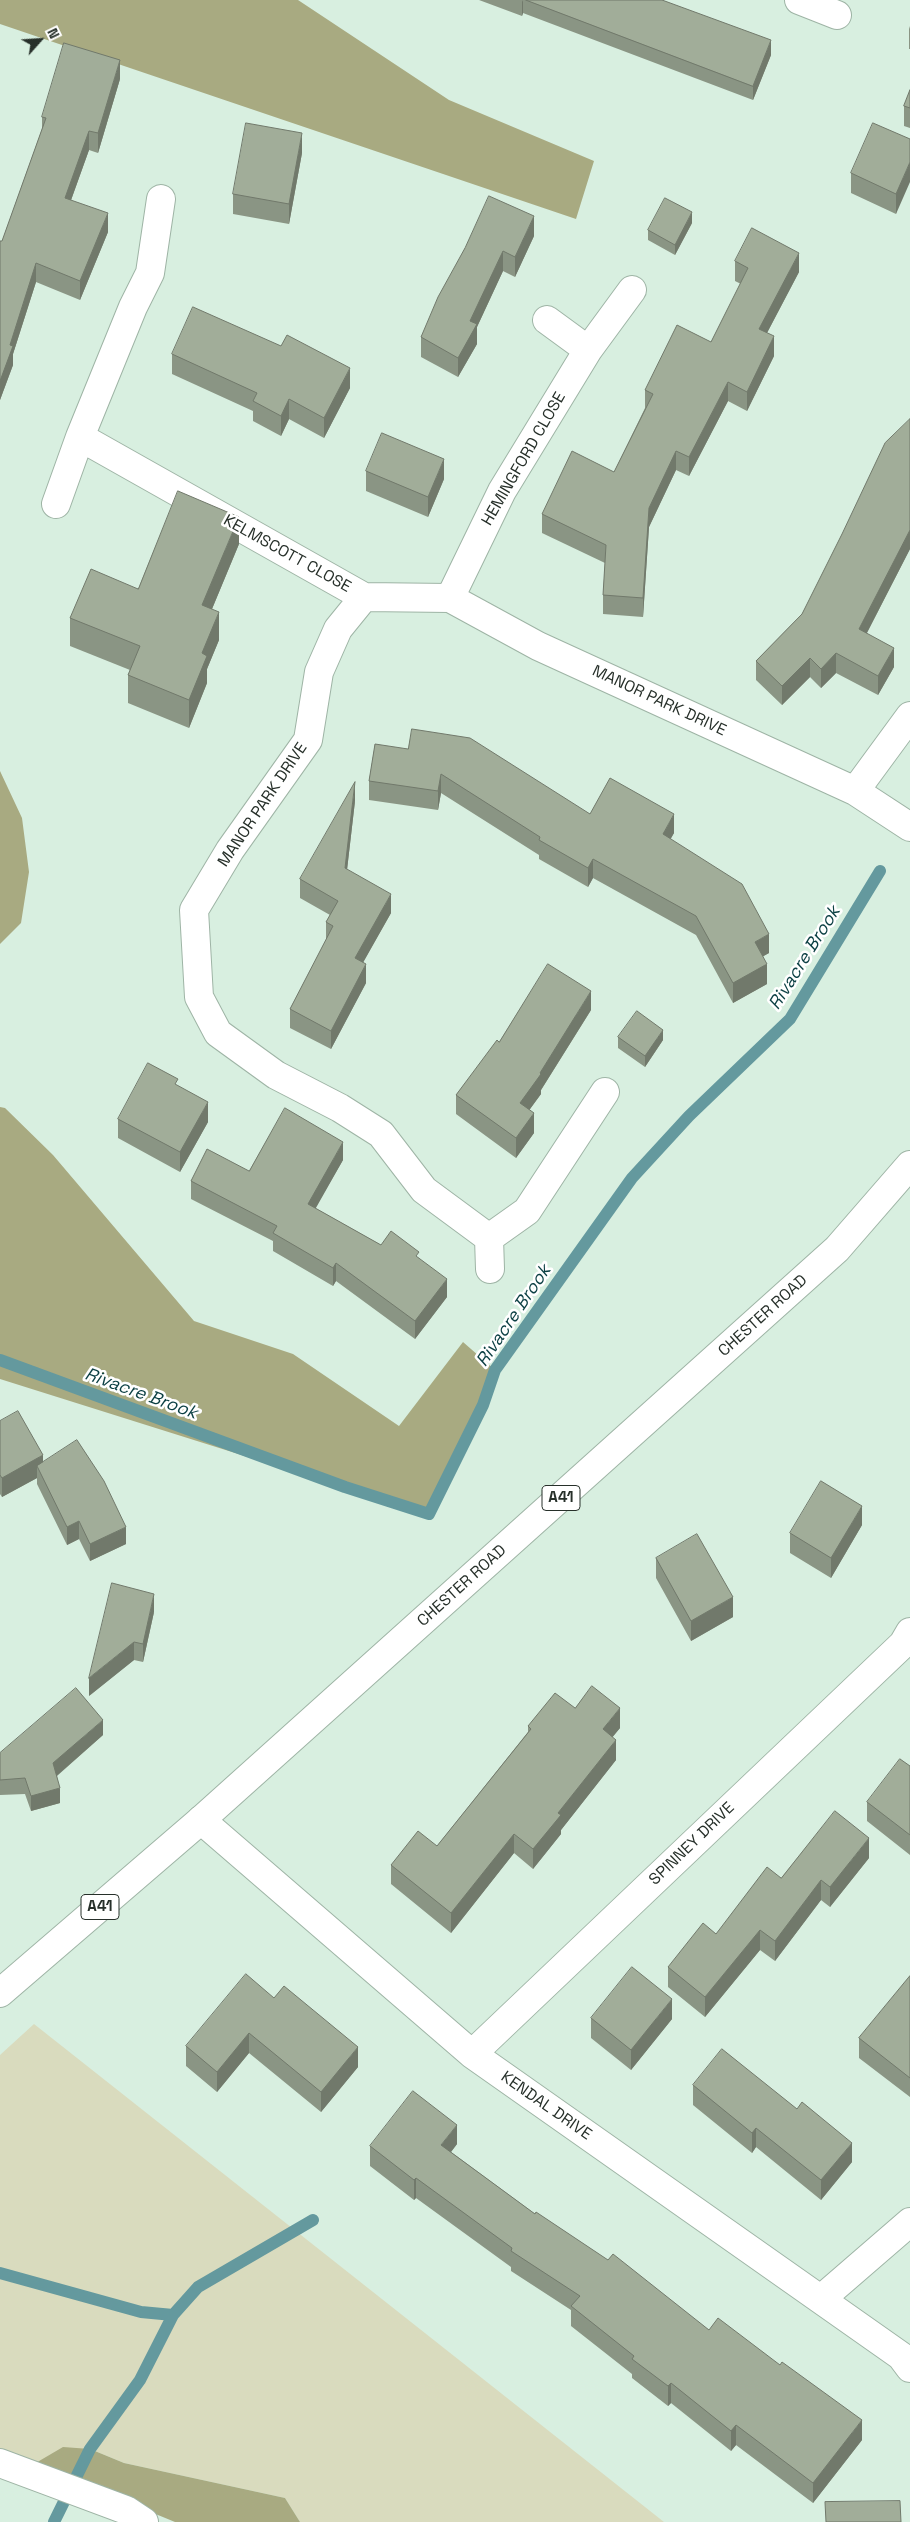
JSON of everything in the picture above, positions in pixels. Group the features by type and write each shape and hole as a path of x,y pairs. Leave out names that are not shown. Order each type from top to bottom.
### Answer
{"street":[{"path":"799,0 837,15"},
{"path":"56,504 80,437 133,307 150,273 161,199"},
{"name":"HEMINGFORD CLOSE","path":"450,598 502,491 588,350 632,290"},
{"path":"547,320 588,350"},
{"name":"KELMSCOTT CLOSE","path":"80,437 364,597"},
{"name":"MANOR PARK DRIVE","path":"488,1238 424,1190 381,1134 340,1108 276,1075 218,1033 199,997 194,910 230,850 308,740 319,672 338,629 364,597 450,598 538,646 855,791 910,827"},
{"path":"855,791 910,716"},
{"path":"490,1269 488,1238 527,1211 605,1092"},
{"name":"CHESTER ROAD","path":"0,1993 201,1820 838,1250 910,1165"},
{"name":"SPINNEY DRIVE","path":"472,2054 908,1642"},
{"name":"KENDAL DRIVE","path":"201,1820 472,2054 901,2356 910,2368"},
{"path":"821,2299 910,2222"},
{"path":"0,2463 34,2478 126,2510 144,2522"}],"green space":[{"path":"0,0 298,0 449,100 594,161 576,219 0,24"},
{"path":"0,771 22,818 29,872 21,923 0,944"},
{"path":"0,1107 5,1108 53,1155 194,1321 293,1354 399,1426 463,1342 495,1370 483,1405 429,1514 0,1379"},
{"path":"34,2024 664,2522 300,2522 285,2498 124,2463 90,2449 34,2464 0,2451 0,2055"},
{"path":"63,2447 90,2449 124,2463 285,2498 300,2522 175,2522 34,2464"}],"building":[{"path":"526,0 662,0 771,40 753,86"},
{"path":"64,43 120,60 98,133 89,131 65,198 108,213 80,281 36,263 10,345 13,346 0,381 0,241 2,241 46,118 42,117"},
{"path":"910,90 910,108 904,106"},
{"path":"246,123 302,133 289,204 233,194"},
{"path":"873,123 910,139 910,162 896,194 851,173"},
{"path":"489,196 534,216 515,257 503,251 470,321 477,324 458,358 421,337 438,297 465,248"},
{"path":"665,198 692,212 675,245 648,230"},
{"path":"752,228 799,253 759,329 774,336 747,392 728,382 689,457 676,451 649,508 643,598 603,595 606,545 542,514 572,451 614,472 653,394 645,390 677,325 711,342 748,268 735,261"},
{"path":"193,307 281,346 287,335 350,368 324,418 289,399 281,416 253,401 257,393 172,354"},
{"path":"910,419 910,530 859,629 894,648 878,676 836,653 821,669 810,658 782,686 756,661 802,614 885,443"},
{"path":"382,433 444,459 428,497 366,471"},
{"path":"178,491 239,517 202,605 219,612 202,653 207,656 189,700 128,675 140,646 70,618 91,569 138,589"},
{"path":"412,729 470,738 590,814 610,778 674,814 663,834 742,884 769,934 755,942 767,964 733,983 696,916 593,859 588,868 539,840 540,837 441,774 438,791 369,781 375,744 408,749"},
{"path":"355,782 345,868 391,894 355,958 366,964 331,1031 290,1009 333,926 326,922 338,901 300,879"},
{"path":"548,964 591,991 541,1074 520,1103 534,1113 516,1138 456,1095 497,1040 499,1042"},
{"path":"637,1011 663,1030 645,1056 618,1037"},
{"path":"148,1063 178,1079 175,1084 208,1102 180,1152 118,1119"},
{"path":"285,1108 343,1142 308,1204 381,1245 391,1231 419,1252 416,1256 447,1279 415,1321 336,1263 333,1268 273,1233 277,1226 191,1181 207,1149 249,1171"},
{"path":"18,1411 43,1455 2,1478 0,1475 0,1421"},
{"path":"77,1440 104,1481 126,1527 90,1544 79,1521 67,1527 37,1466"},
{"path":"821,1481 862,1506 831,1558 790,1533"},
{"path":"697,1534 733,1597 691,1621 656,1558"},
{"path":"112,1583 154,1594 143,1644 134,1642 89,1678"},
{"path":"592,1686 620,1708 603,1729 616,1740 558,1813 561,1815 533,1849 514,1834 451,1913 391,1865 418,1831 437,1846 531,1729 528,1726 555,1693 575,1708"},
{"path":"76,1688 103,1720 53,1763 60,1788 31,1796 25,1778 0,1780 0,1753"},
{"path":"900,1759 910,1766 910,1835 867,1802"},
{"path":"835,1811 869,1838 830,1887 821,1880 775,1941 760,1930 705,1997 668,1967 703,1923 716,1934 767,1867 781,1878"},
{"path":"632,1967 672,1999 631,2050 591,2018"},
{"path":"246,1974 274,1998 284,1986 358,2047 321,2092 249,2033 217,2072 186,2046"},
{"path":"910,1976 910,2078 859,2038"},
{"path":"722,2049 797,2109 802,2102 852,2143 821,2180 756,2128 752,2133 693,2085"},
{"path":"413,2091 457,2125 441,2145 535,2214 536,2212 608,2260 613,2254 709,2330 718,2318 780,2365 782,2362 862,2420 813,2483 736,2425 731,2431 671,2383 668,2386 632,2359 634,2356 571,2306 580,2296 511,2251 512,2248 416,2178 414,2180 370,2146"},
{"path":"900,2501 901,2522 826,2522 825,2502"}],"waterway":[{"name":"Rivacre Brook","path":"0,1360 345,1487 429,1514 483,1405 495,1370 632,1178 689,1116 790,1019 880,871"},
{"path":"54,2522 90,2449 140,2380 173,2315 198,2287 313,2220"},
{"path":"0,2273 141,2312 173,2315"}]}
